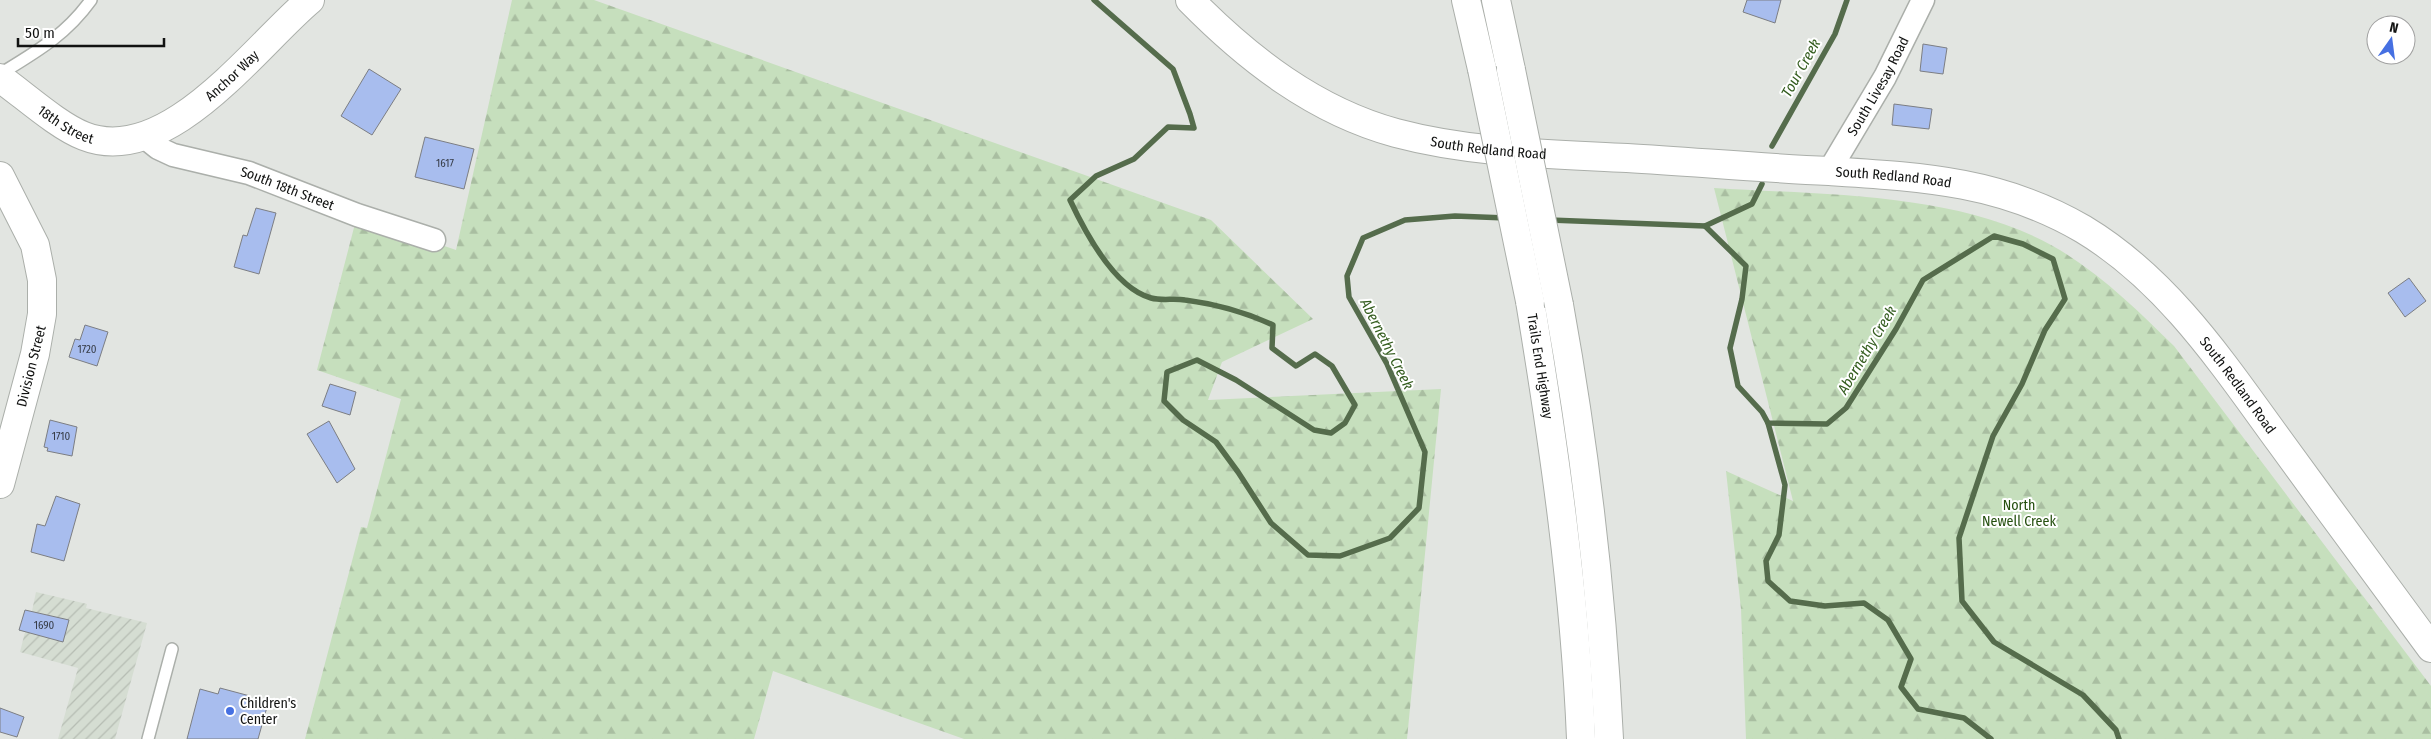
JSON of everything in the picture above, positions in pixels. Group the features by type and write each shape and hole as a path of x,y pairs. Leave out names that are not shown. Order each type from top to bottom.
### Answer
{"main road":[{"name":"Anchor Way","path":"143,136 177,120 201,102 247,62 310,0"},
{"name":"South Redland Road","path":"1190,0 1250,56 1285,82 1334,109 1392,132 1443,143 1483,148 1897,174 1957,182 2026,202 2076,226 2126,260 2153,283 2190,321 2431,648"},
{"name":"Trails End Highway","path":"1466,0 1530,301 1550,421 1563,526 1581,739"},
{"name":"Trails End Highway","path":"1496,0 1559,305 1580,424 1592,520 1606,663 1609,739"},
{"name":"18th Street","path":"0,76 84,136 118,142 143,136"},
{"name":"Division Street","path":"0,176 35,245 42,280 40,332 0,484"}],"street":[{"name":"South Livesay Road","path":"1828,171 1885,77 1923,0"},
{"name":"South 18th Street","path":"143,136 158,148 172,155 249,173 357,215 434,240"}],"lane":[{"path":"0,76 50,43 76,20 91,0"},
{"path":"148,739 172,649"}],"shaded area":[{"path":"36,592 87,604 86,608 147,623 115,739 58,739 78,668 20,652 25,632 19,631 25,610 32,611"}],"green space":[{"path":"512,0 594,0 1211,220 1313,319 1222,362 1208,400 1441,389 1407,739 964,739 773,671 754,739 305,739 361,527 367,528 401,399 317,370 357,216 456,250"},
{"name":"North Newell Creek","path":"1714,188 1887,199 1973,215 2013,228 2051,245 2101,279 2174,346 2431,686 2431,739 1746,739 1741,609 1726,471 1793,501"}],"building":[{"path":"1747,0 1781,0 1775,23 1743,12"},
{"path":"1923,44 1947,48 1943,74 1920,71"},
{"path":"369,69 401,89 372,135 341,116"},
{"path":"1894,104 1932,109 1929,129 1892,125"},
{"path":"425,137 474,149 464,189 415,177"},
{"path":"256,208 276,213 259,274 234,267 243,235 247,236"},
{"path":"2409,278 2426,301 2405,317 2388,293"},
{"path":"85,325 108,332 97,366 69,357 75,339 80,340"},
{"path":"330,384 356,392 350,415 322,406"},
{"path":"50,420 77,427 72,456 47,451 48,448 44,447"},
{"path":"329,421 355,469 337,483 307,434"},
{"path":"56,496 80,504 64,561 31,552 37,524 45,526"},
{"path":"25,610 69,620 63,642 19,630"},
{"name":"Children's Center","path":"220,688 250,696 249,702 267,707 258,739 187,739 200,689 218,694"},
{"path":"0,708 24,717 17,737 0,732"}],"waterway":[{"name":"Abernethy Creek","path":"1094,0 1173,69 1194,128 1168,127 1134,159 1096,176 1070,200 1093,242 1125,283 1151,298 1181,299 1219,306 1241,312 1273,325 1272,348 1296,366 1315,354 1332,366 1355,405 1345,423 1331,433 1314,430 1236,380 1197,360 1167,372 1164,401 1183,420 1216,442 1271,523 1308,555 1340,556 1390,538 1419,508 1425,452 1387,364 1349,297 1347,276 1363,238 1405,220 1455,216 1506,218"},
{"name":"Tour Creek","path":"1772,146 1835,34 1847,0"},
{"name":"Tour Creek","path":"1705,226 1752,204 1762,184"},
{"name":"Abernethy Creek","path":"1550,220 1705,226 1746,266 1742,299 1730,348 1738,386 1762,412 1768,423 1827,424 1846,408 1896,329 1923,280 1994,236 2023,244 2053,259 2065,299 2045,330 2022,384 1993,436 1959,538 1962,601 1994,642 2083,695 2116,730 2119,739"},
{"path":"1768,423 1785,485 1779,535 1766,561 1768,581 1790,601 1825,606 1864,603 1888,620 1911,659 1901,687 1918,709 1964,718 1991,739"}],"place":[{"name":"Children's Center","path":"230,711"}]}
